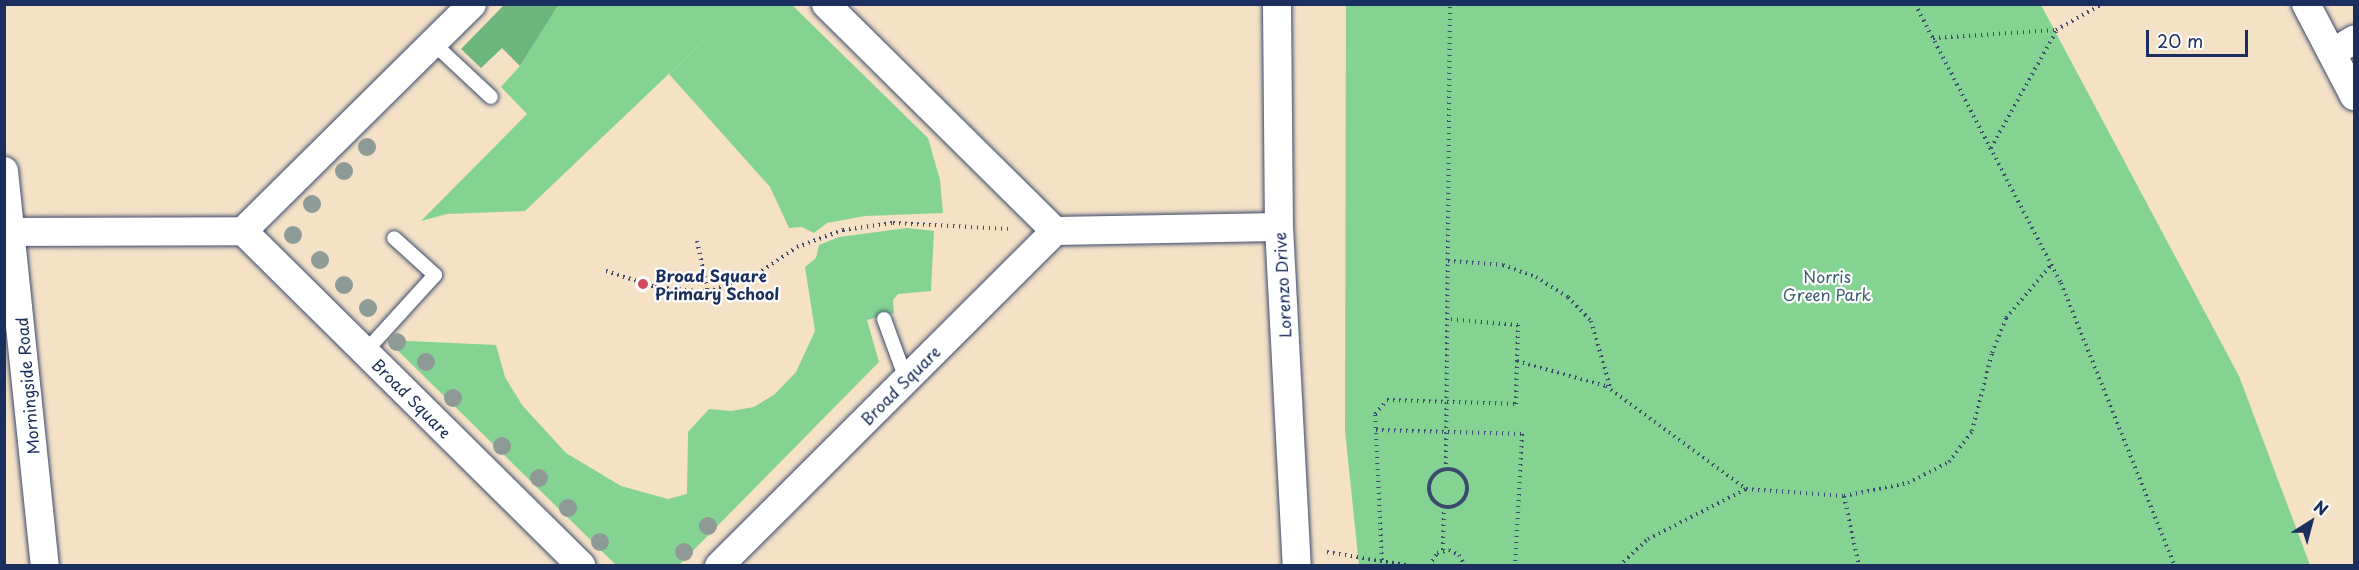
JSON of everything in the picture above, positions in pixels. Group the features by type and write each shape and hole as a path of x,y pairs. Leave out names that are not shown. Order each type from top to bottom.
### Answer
{"street":[{"path":"13,232 243,231 472,4"},
{"path":"826,4 1055,231 1279,227"},
{"name":"Lorenzo Drive","path":"1277,4 1279,227 1297,566"},
{"path":"2306,4 2343,46 2355,96"},
{"name":"Morningside Road","path":"4,171 13,232 45,566"},
{"name":"Broad Square","path":"243,231 581,566"},
{"name":"Broad Square","path":"719,566 1055,231"}],"lane":[{"path":"433,43 491,97"},
{"path":"365,352 435,275 394,238"},
{"path":"884,319 906,379"}],"path":[{"path":"1446,470 1449,431 1450,4"},
{"path":"1916,4 2052,265 2175,566"},
{"path":"1933,38 2056,30 2102,4"},
{"path":"1991,148 2056,30"},
{"path":"606,271 655,287 708,292 757,274 797,247 843,230 893,223 1055,231"},
{"path":"697,241 708,292"},
{"path":"1448,261 1503,265 1536,277 1568,297 1591,321 1611,390"},
{"path":"1619,566 1648,539 1746,489 1844,495 1908,483 1949,462 1972,430 1992,353 2006,318 2052,265"},
{"path":"1382,564 1375,414 1387,400 1448,405 1516,404 1518,325 1448,319"},
{"path":"1517,361 1611,390 1746,489"},
{"path":"1376,430 1522,434 1515,566"},
{"path":"1446,470 1462,475 1467,492 1456,505 1444,507 1434,500 1430,488 1434,476 1446,470"},
{"path":"1844,495 1858,566"},
{"path":"1443,550 1444,507"},
{"path":"1429,566 1433,556 1443,550 1459,555 1466,565"},
{"path":"1359,559 1382,564 1412,566"}],"green space":[{"path":"558,4 792,5 928,138 940,180 943,213 865,216 827,223 814,233 802,227 789,228 770,187 669,74 720,25 525,211 447,214 421,221 527,114 501,87 520,66"},
{"path":"504,5 558,5 520,66 502,48 481,68 461,49"},
{"name":"Norris Green Park","path":"1346,5 2041,5 2239,376 2310,565 1359,565 1345,431"},
{"path":"907,228 934,231 931,291 898,294 893,300 894,313 867,320 879,362 679,565 616,565 387,340 496,345 505,377 522,405 566,453 621,486 668,499 687,494 688,432 709,409 731,411 754,407 775,394 796,372 815,331 805,267 816,258 819,245 839,237"}],"place":[{"name":"Broad Square Primary School","path":"643,284"}]}
